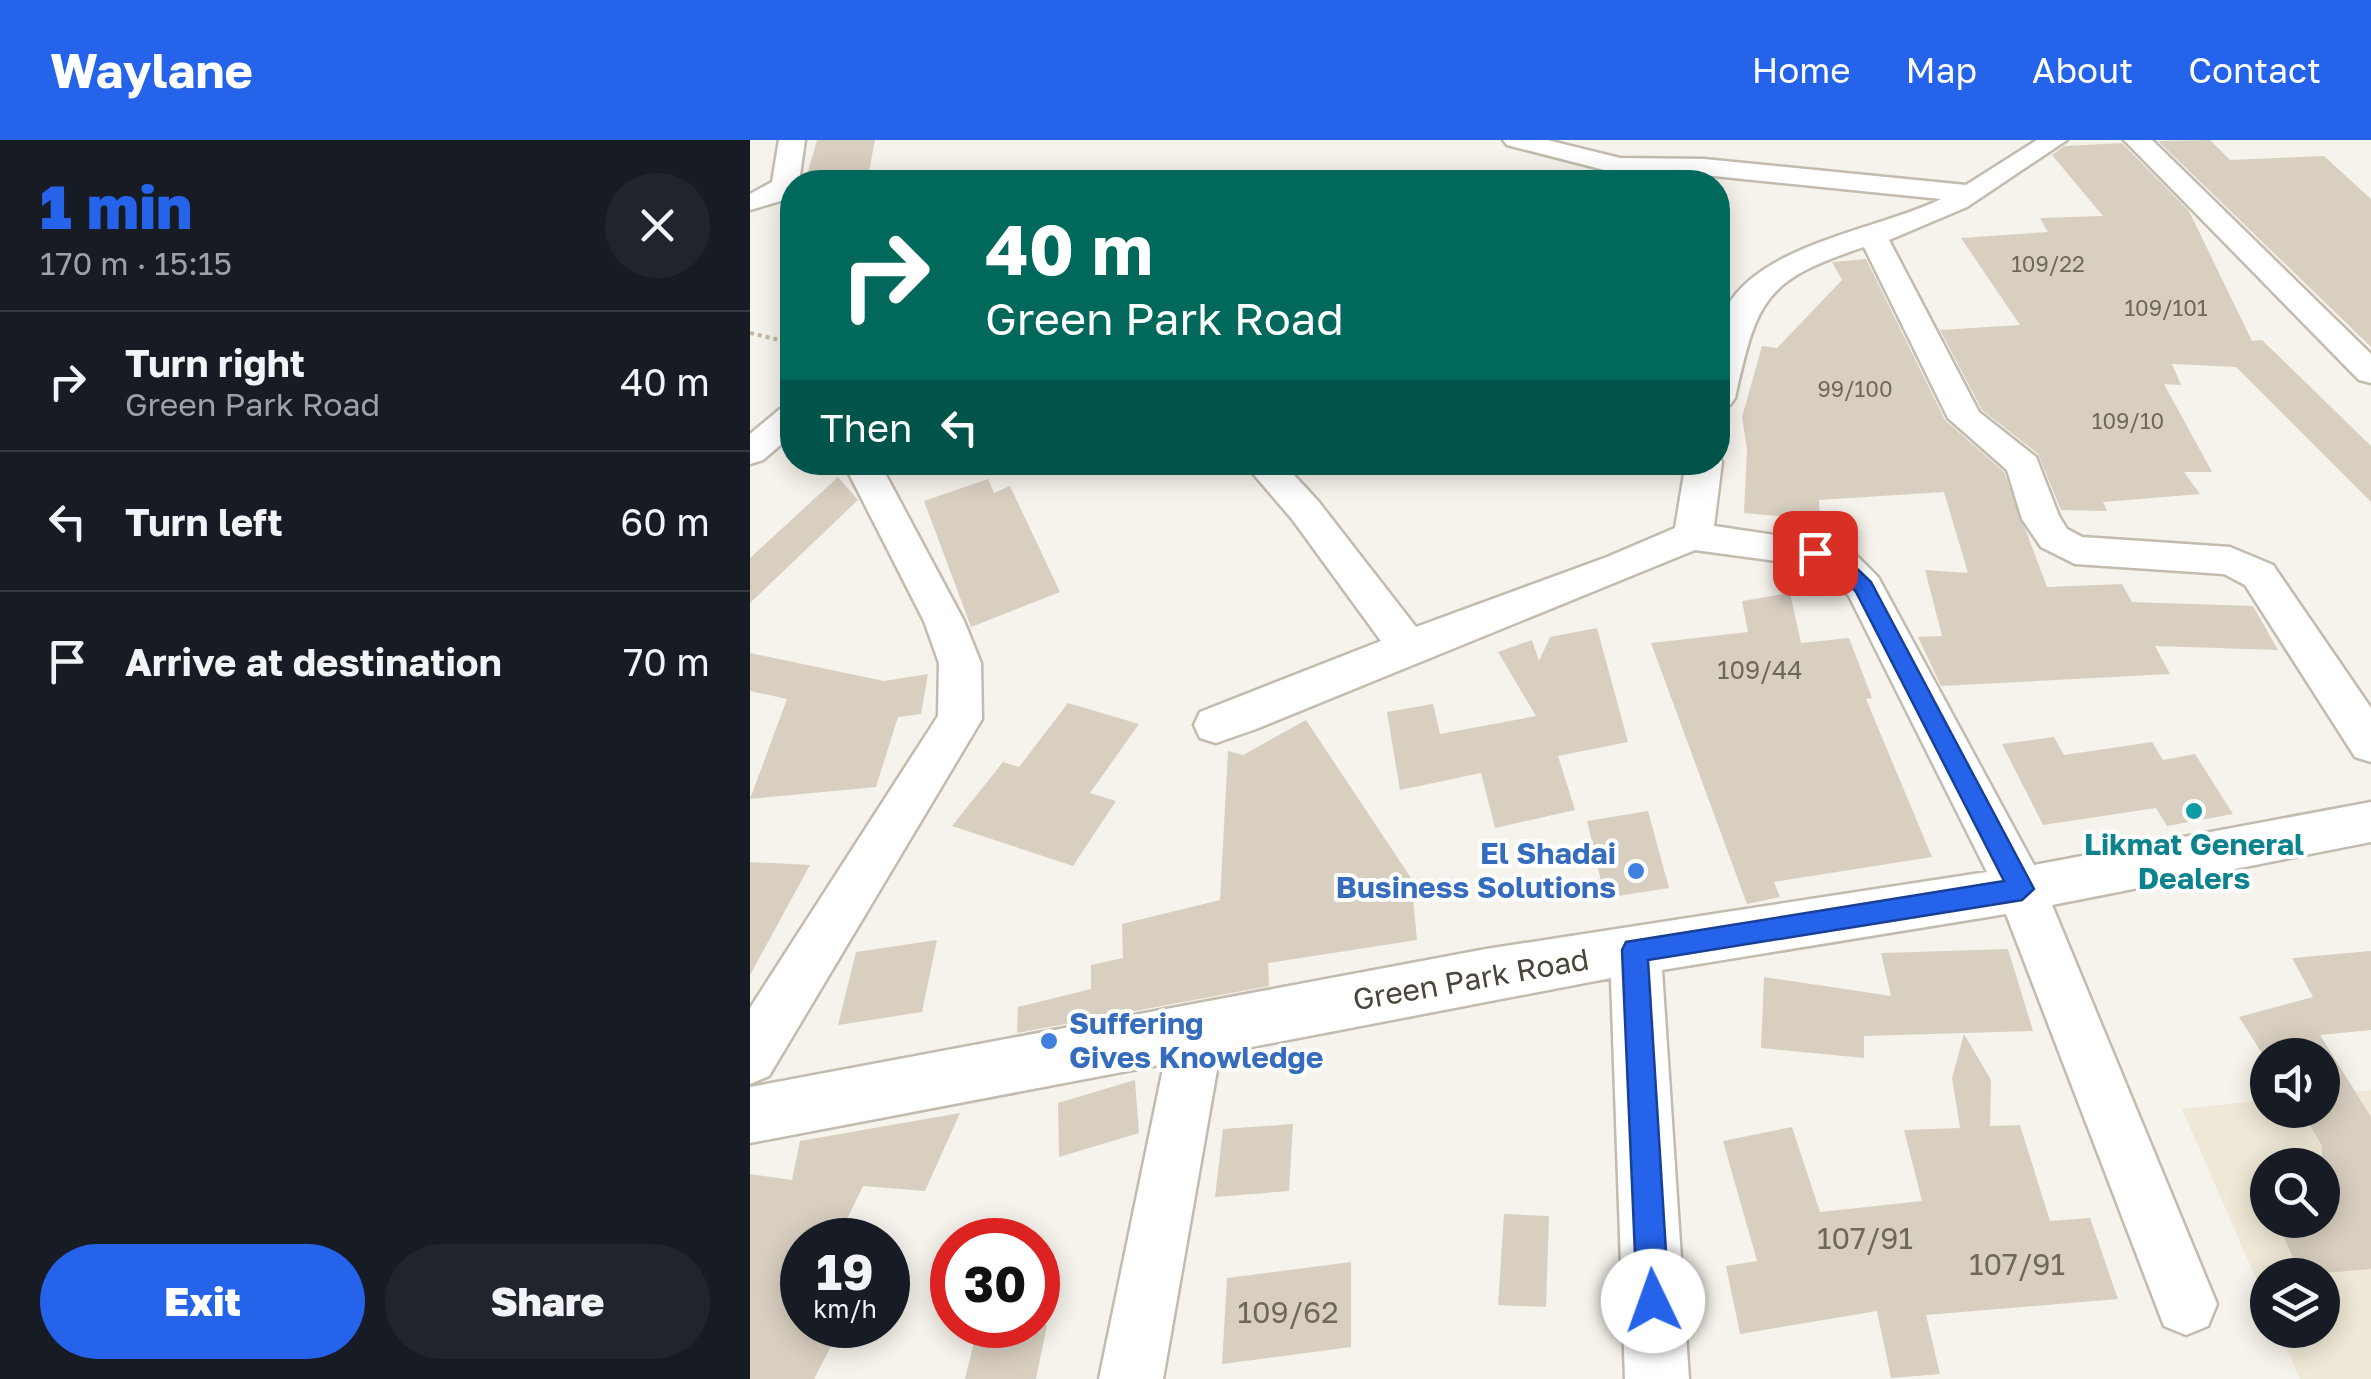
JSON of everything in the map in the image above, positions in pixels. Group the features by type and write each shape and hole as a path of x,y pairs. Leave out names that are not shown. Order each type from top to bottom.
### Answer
{"street":[{"path":"788,170 792,140"},
{"path":"1516,140 1620,166 1698,170"},
{"path":"1633,140 1675,168"},
{"path":"1730,360 1749,299 1798,264 1926,217 1995,180 2054,140"},
{"path":"2137,140 2371,373"},
{"path":"1730,173 1965,193"},
{"path":"750,202 780,192"},
{"path":"1873,236 1965,418 2024,465 2041,519 2054,538 2074,550 2230,561 2259,575 2371,744"},
{"path":"750,452 780,427"},
{"path":"750,1056 938,762 960,719 960,663 950,635 869,475"},
{"path":"1273,475 1305,510 1408,647"},
{"path":"1691,536 1700,512 1703,475"},
{"path":"1216,726 1300,696 1408,647 1622,570 1691,536 1815,553 1837,560 1864,587 2022,889 2186,1304"},
{"name":"Green Park Road","path":"750,1115 1197,1033 1486,974 2022,889 2371,822"},
{"path":"1635,950 1657,1379"},
{"path":"1132,1379 1197,1033"}],"path":[{"path":"750,333 780,339"}],"shaded area":[{"path":"2371,1090 2371,1379 2300,1379 2287,1348 2340,1348 2340,1258 2250,1258 2250,1265 2182,1109 2250,1102 2250,1128 2340,1128 2340,1093"}],"building":[{"path":"817,140 875,140 869,170 808,170"},
{"path":"2210,140 2230,160 2324,156 2371,199 2371,347 2158,141"},
{"path":"2122,143 2189,211 2252,341 2262,340 2371,446 2371,502 2236,367 2172,364 2181,385 2164,384 2212,472 2184,472 2200,494 2103,502 2107,511 2061,510 2038,454 1982,410 1940,330 2020,325 1961,238 2048,232 2040,218 2103,216 2052,155 2064,146"},
{"path":"1866,259 1945,420 2004,472 2047,587 2122,584 2132,602 2253,606 2278,650 2155,646 2170,674 1941,686 1918,637 1942,636 1925,570 1968,573 1944,492 1819,500 1820,520 1744,513 1747,449 1742,417 1762,346 1777,348 1842,280 1832,262"},
{"path":"838,477 858,500 750,603 750,558"},
{"path":"988,479 994,493 1010,486 1060,592 971,627 924,501"},
{"path":"1790,593 1801,643 1849,638 1872,698 1866,699 1932,857 1774,882 1780,897 1747,904 1651,643 1748,632 1742,601"},
{"path":"1597,628 1628,742 1558,756 1575,810 1495,828 1481,773 1400,790 1387,712 1433,704 1440,734 1536,716 1498,652 1532,640 1539,661 1550,637"},
{"path":"750,653 884,681 928,674 921,714 898,717 876,787 750,799 787,699 750,691"},
{"path":"1068,703 1139,724 1090,793 1116,801 1073,866 952,826 1003,762 1019,767"},
{"path":"1306,720 1411,878 1417,940 1268,963 1269,986 1017,1033 1018,1007 1091,989 1091,965 1123,958 1122,924 1220,900 1228,751 1243,755"},
{"path":"2054,737 2064,755 2152,742 2163,760 2195,754 2233,814 2167,826 2156,808 2043,825 2002,744"},
{"path":"1648,811 1669,888 1605,898 1587,821"},
{"path":"750,862 810,865 750,975"},
{"path":"937,940 922,1012 838,1025 856,952"},
{"path":"2008,949 2033,1031 1864,1036 1864,1058 1761,1048 1764,977 1891,996 1881,953"},
{"path":"2371,951 2371,1030 2320,1035 2322,1038 2252,1038 2239,1017 2313,997 2292,958"},
{"path":"1964,1034 1991,1080 1990,1126 2020,1125 2050,1221 2090,1218 2118,1299 1926,1315 1940,1374 1891,1378 1877,1311 1740,1334 1726,1266 1757,1261 1723,1141 1792,1127 1820,1212 1922,1201 1904,1130 1960,1128 1952,1078"},
{"path":"2340,1067 2371,1117 2371,1269 2340,1272 2340,1258 2293,1258 2284,1238 2340,1238 2340,1148 2322,1146 2312,1128 2340,1128"},
{"path":"1135,1080 1139,1133 1059,1157 1058,1103"},
{"path":"960,1113 925,1191 863,1186 848,1218 780,1218 780,1348 830,1348 814,1379 750,1379 750,1174 792,1180 800,1141"},
{"path":"1293,1124 1289,1191 1215,1197 1223,1129"},
{"path":"1504,1214 1549,1216 1546,1307 1498,1305"},
{"path":"1351,1262 1351,1347 1222,1364 1227,1278"},
{"path":"972,1348 1042,1348 1036,1379 965,1379"}],"place":[{"name":"Likmat General Dealers","path":"2194,811"},
{"name":"El Shadai Business Solutions","path":"1636,871"},
{"name":"Suffering Gives Knowledge","path":"1049,1041"}],"route":[{"path":"1653,1301 1635,950 2022,889 1864,587 1837,560 1815,553"}]}
